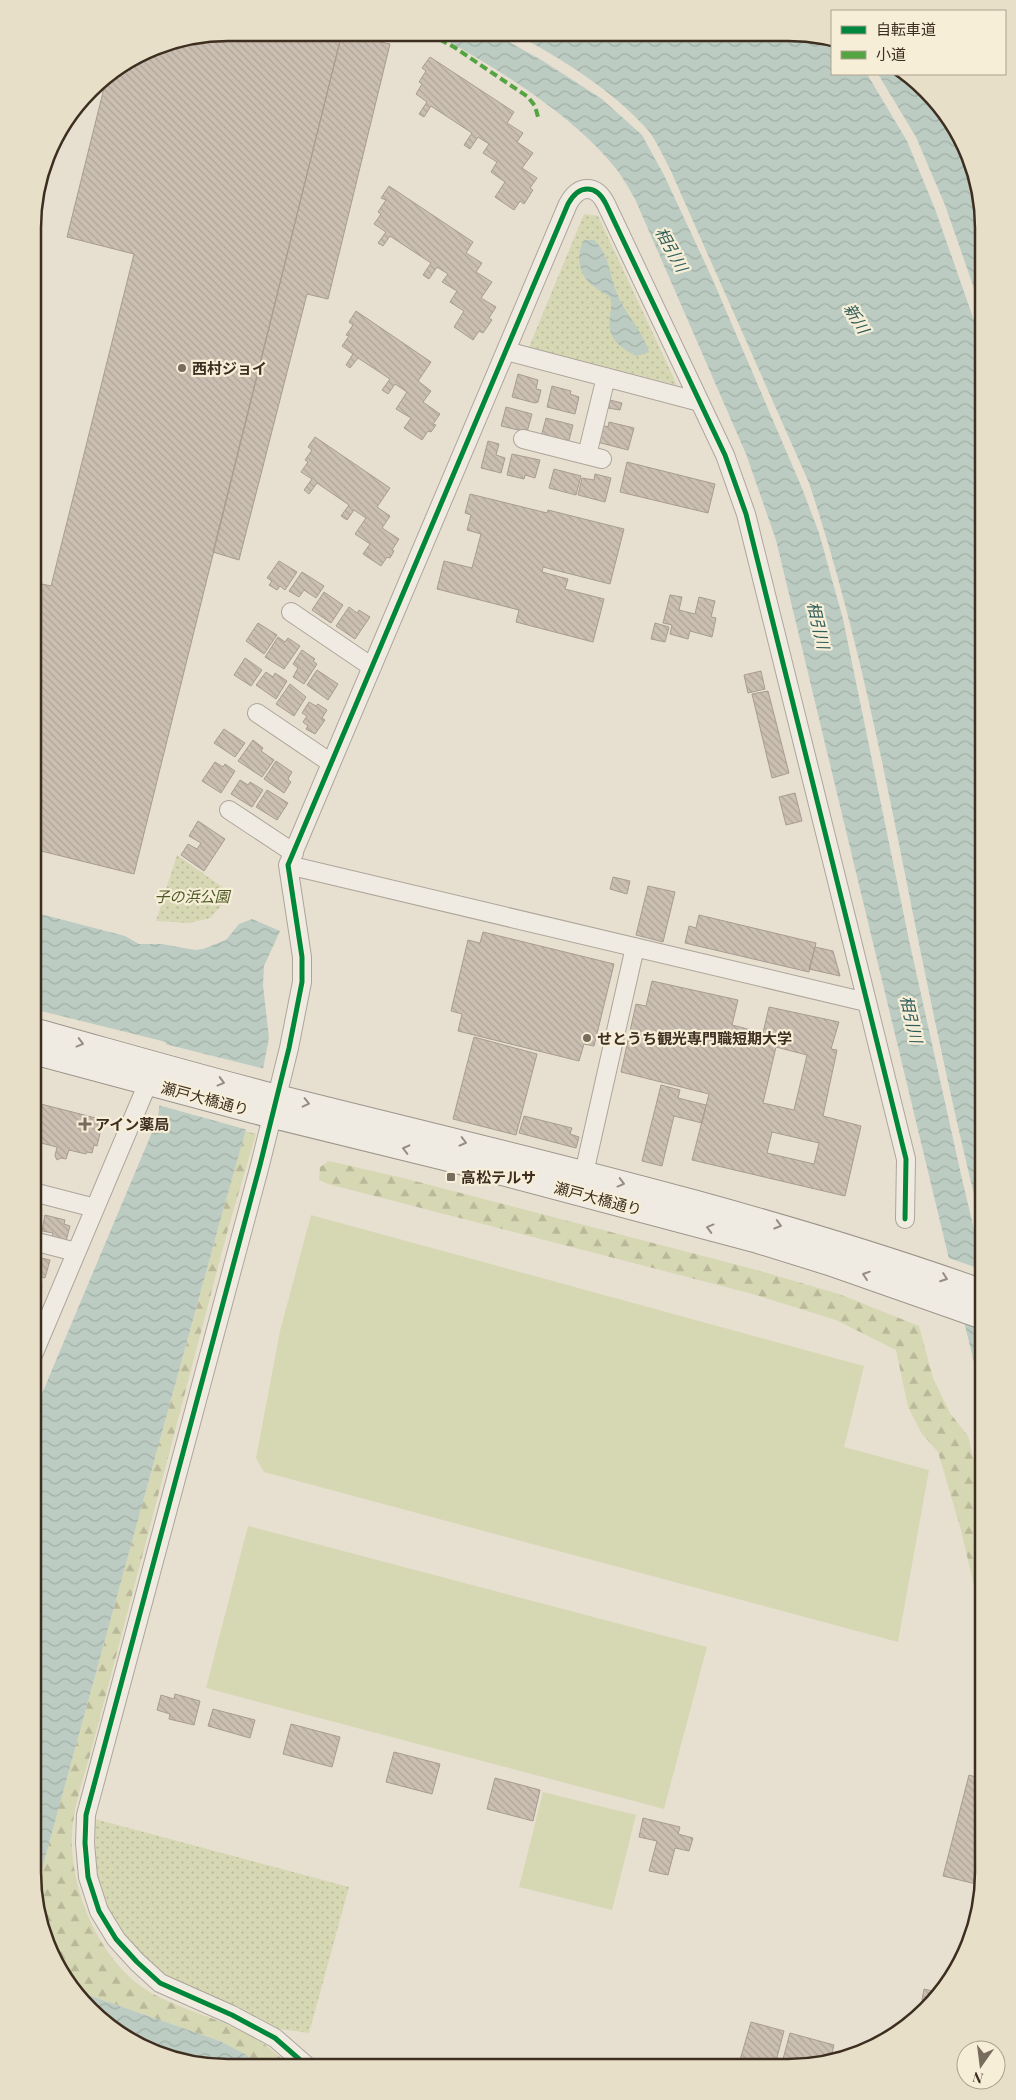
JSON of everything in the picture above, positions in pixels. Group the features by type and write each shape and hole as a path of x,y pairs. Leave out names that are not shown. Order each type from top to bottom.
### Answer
{"street":[{"path":"299,2059 275,2038 232,2015 160,1983 116,1939 99,1911 88,1877 85,1843 86,1814 265,1104 290,1048 302,982 302,957 291,859 506,351 573,195 578,190 592,190 601,194 725,455 746,514 906,1159 905,1219"},
{"path":"506,351 700,402"},
{"path":"523,439 594,457 606,377"},
{"path":"290,612 372,667"},
{"path":"257,713 331,763"},
{"path":"229,810 291,859 635,948 866,1002"},
{"path":"584,1173 635,948"},
{"name":"瀬戸大橋通り","path":"41,1033 156,1075"},
{"name":"瀬戸大橋通り","path":"41,1053 156,1075 265,1104 453,1160 758,1241 912,1291 975,1314"},
{"path":"41,1315 76,1252 156,1075"},
{"name":"瀬戸大橋通り","path":"265,1104 584,1173 763,1221 905,1264 975,1289"},
{"path":"41,1194 95,1208"},
{"path":"41,1243 76,1252"}],"green space":[{"path":"584,214 598,216 677,385 529,347"},
{"name":"子の浜公園","path":"177,855 232,894 210,918 189,923 156,921"},
{"path":"245,1131 256,1134 228,1229 75,1810 72,1844 78,1887 85,1909 107,1950 121,1968 137,1983 155,1995 251,2035 282,2059 252,2059 220,2041 88,1995 66,1965 55,1943 45,1908 41,1873"},
{"path":"329,1161 403,1178 753,1269 839,1294 919,1326 933,1378 950,1413 968,1436 975,1465 975,1590 961,1530 938,1452 922,1434 908,1407 896,1350 836,1320 749,1293 328,1184 319,1180 320,1167"},
{"path":"311,1215 864,1366 844,1447 929,1470 898,1642 264,1472 256,1458 280,1331"},
{"path":"248,1526 707,1647 664,1809 206,1688"},
{"path":"543,1792 636,1815 612,1910 519,1887"},
{"path":"95,1819 349,1887 309,2033 279,2029 237,2006 197,1992 165,1976 143,1956 122,1931 107,1907 96,1874"}],"water":[{"name":"相引川","path":"447,41 507,41 543,61 602,99 642,135 664,175 712,278 802,488 819,533 843,619 909,940 975,1233 975,1367 776,540 746,454 635,199 620,173 579,130 532,94 483,61"},
{"name":"新川","path":"528,41 788,41 831,47 831,75 868,75 907,141 935,209 975,323 975,1198 941,1051 884,772 851,626 809,483 670,169 653,138 633,114 618,101 586,76"},
{"path":"879,75 895,75 920,96 943,124 961,157 973,204 975,291 945,205 916,137"},
{"path":"584,240 594,240 599,245 617,294 649,352 636,356 619,345 612,336 609,323 610,297 592,285 581,270 579,258"},
{"path":"41,914 125,936 139,944 162,944 195,950 203,949 226,940 239,924 252,919 280,931 264,966 263,985 269,1038 263,1069 41,1873 41,1396 158,1118 166,1042 41,1011"},
{"path":"88,1995 220,2041 252,2059 204,2057 157,2045 135,2034 114,2020"}],"pier":[{"path":"165,1044 265,1069 248,1130 158,1105"},
{"path":"946,1257 975,1267 975,1299 954,1292"}],"building":[{"name":"西村ジョイ","path":"228,41 340,41 134,874 41,851 41,584 51,586 134,254 67,237 104,89 114,80 135,66 157,55 192,45"},
{"path":"340,41 376,41 390,44 328,299 307,294 239,560 213,552"},
{"path":"430,57 514,112 507,123 523,133 517,142 533,153 522,168 537,178 530,188 533,190 524,204 520,201 514,210 495,197 505,182 491,172 497,162 483,153 489,144 478,137 470,149 464,145 472,133 431,106 424,117 419,114 427,102 416,94 422,84 419,82 426,71 422,68"},
{"path":"389,186 473,242 466,253 482,263 476,272 492,282 481,298 496,307 489,318 492,320 483,333 479,331 473,340 454,327 464,311 450,302 457,291 442,282 448,274 437,267 429,279 423,275 431,263 390,236 383,246 378,243 386,232 374,224 381,214 378,212 386,200 381,198"},
{"path":"356,311 431,362 418,381 431,391 423,402 440,414 433,424 436,425 431,432 428,431 422,440 404,428 411,418 396,409 407,392 395,384 388,394 382,390 390,379 358,358 350,368 346,365 353,354 342,346 349,336 346,335 353,325 349,322"},
{"path":"518,374 538,380 536,389 541,390 538,402 535,403 512,397"},
{"path":"552,386 571,391 570,394 579,397 575,414 547,407"},
{"path":"610,400 622,403 620,410 608,408"},
{"path":"506,407 532,414 527,432 501,426"},
{"path":"546,418 573,425 568,444 541,437"},
{"path":"609,422 634,428 628,450 597,442 602,425 608,427"},
{"path":"315,437 390,488 377,507 390,516 382,528 399,539 392,550 394,551 390,558 387,557 381,566 363,554 370,544 355,534 366,518 354,510 347,520 341,516 349,505 317,483 309,494 304,490 312,479 301,472 308,462 305,460 312,450 308,447"},
{"path":"488,441 499,444 496,455 505,458 501,473 481,468"},
{"path":"512,454 540,460 535,478 525,475 524,479 507,475"},
{"path":"627,462 715,484 708,513 620,492"},
{"path":"554,469 581,476 576,495 549,488"},
{"path":"595,474 611,478 605,502 578,495 582,478 594,480"},
{"path":"470,494 547,513 548,510 624,529 610,584 543,567 542,572 568,579 565,589 604,599 593,642 516,622 519,610 437,589 444,561 472,568 481,534 467,530 471,515 465,513"},
{"path":"279,561 297,572 285,590 280,586 277,590 269,585 272,581 267,578"},
{"path":"302,572 324,586 316,598 304,590 299,597 289,591"},
{"path":"324,592 343,605 331,623 312,610"},
{"path":"670,595 682,597 679,610 695,614 699,597 715,601 711,617 716,618 712,637 690,631 688,639 670,634 672,625 663,623"},
{"path":"349,607 357,613 359,610 370,617 355,639 336,626"},
{"path":"258,623 277,635 264,654 246,641"},
{"path":"655,623 669,627 665,642 651,639"},
{"path":"278,637 285,642 288,638 300,646 284,669 265,657"},
{"path":"302,650 315,659 313,661 317,664 304,684 293,677 298,668 293,664"},
{"path":"245,658 262,670 251,686 234,675"},
{"path":"317,670 338,684 328,700 307,685"},
{"path":"761,671 765,689 748,693 744,675"},
{"path":"266,672 273,677 275,673 287,681 276,699 256,685"},
{"path":"290,684 306,697 294,716 276,704"},
{"path":"768,691 789,773 772,778 752,694"},
{"path":"309,702 316,706 318,704 327,710 322,718 325,720 315,734 306,729 308,726 303,722 307,716 302,713"},
{"path":"224,729 245,743 235,757 214,743"},
{"path":"253,740 263,748 261,751 274,760 262,777 238,761"},
{"path":"276,761 292,772 288,779 291,782 284,793 264,779"},
{"path":"215,762 223,767 225,764 235,771 221,793 202,781"},
{"path":"240,780 248,785 250,782 263,790 252,807 231,794"},
{"path":"267,790 288,803 277,820 256,807"},
{"path":"795,793 802,821 786,825 779,797"},
{"path":"198,821 225,839 204,871 181,855 188,844 197,849 201,843 189,836"},
{"path":"613,877 630,881 627,894 610,889"},
{"path":"648,886 675,892 663,942 636,935"},
{"path":"699,915 816,943 809,972 685,943 689,926 696,928"},
{"path":"483,932 614,964 594,1046 584,1044 579,1061 458,1031 462,1014 451,1011 468,940 480,943"},
{"path":"815,947 833,951 840,976 809,969"},
{"path":"652,981 738,1000 732,1025 763,1033 769,1007 839,1022 831,1049 837,1050 823,1116 861,1126 845,1196 692,1160 709,1094 621,1072 636,1004 646,1006","holes":["776,1047 807,1055 794,1110 763,1103","772,1132 819,1143 814,1164 767,1153"]},
{"path":"474,1037 537,1054 516,1135 453,1119"},
{"path":"661,1085 680,1090 678,1098 706,1105 702,1123 674,1116 662,1166 642,1161"},
{"path":"41,1104 100,1119 99,1128 101,1129 97,1146 94,1145 92,1153 87,1152 86,1154 69,1150 66,1159 61,1158 57,1160 55,1156 57,1147 41,1143"},
{"path":"524,1116 572,1128 570,1134 579,1137 576,1148 519,1133"},
{"path":"45,1215 65,1220 64,1224 70,1226 66,1241 52,1238 53,1233 42,1231"},
{"path":"41,1258 50,1260 45,1278 41,1277"},
{"path":"175,1694 200,1701 194,1725 169,1719 170,1714 157,1710 161,1695 174,1699"},
{"path":"213,1709 255,1720 250,1738 208,1726"},
{"path":"291,1724 340,1737 332,1767 283,1754"},
{"path":"394,1752 440,1764 432,1794 386,1782"},
{"path":"969,1775 975,1777 974,1884 943,1876"},
{"path":"495,1778 540,1790 533,1821 487,1809"},
{"path":"643,1818 680,1827 678,1834 693,1838 689,1851 675,1848 668,1875 649,1871 657,1841 639,1837"},
{"path":"924,1989 932,1991 923,2000"},
{"path":"751,2022 784,2031 777,2059 740,2059"},
{"path":"790,2033 834,2045 832,2053 812,2057 783,2059"}],"marked path":[{"path":"442,41 528,97 535,106 538,117"}],"cycle path":[{"path":"299,2059 275,2038 232,2015 160,1983 116,1939 99,1911 88,1877 85,1843 86,1815 260,1165 289,1048 302,982 302,957 288,865 568,204 572,197 582,190 592,190 602,197 606,204 725,455 746,514 906,1159 905,1219"}],"place":[{"name":"西村ジョイ","path":"182,368"},
{"name":"せとうち観光専門職短期大学","path":"587,1038"},
{"name":"アイン薬局","path":"85,1124"},
{"name":"高松テルサ","path":"451,1177"}]}
